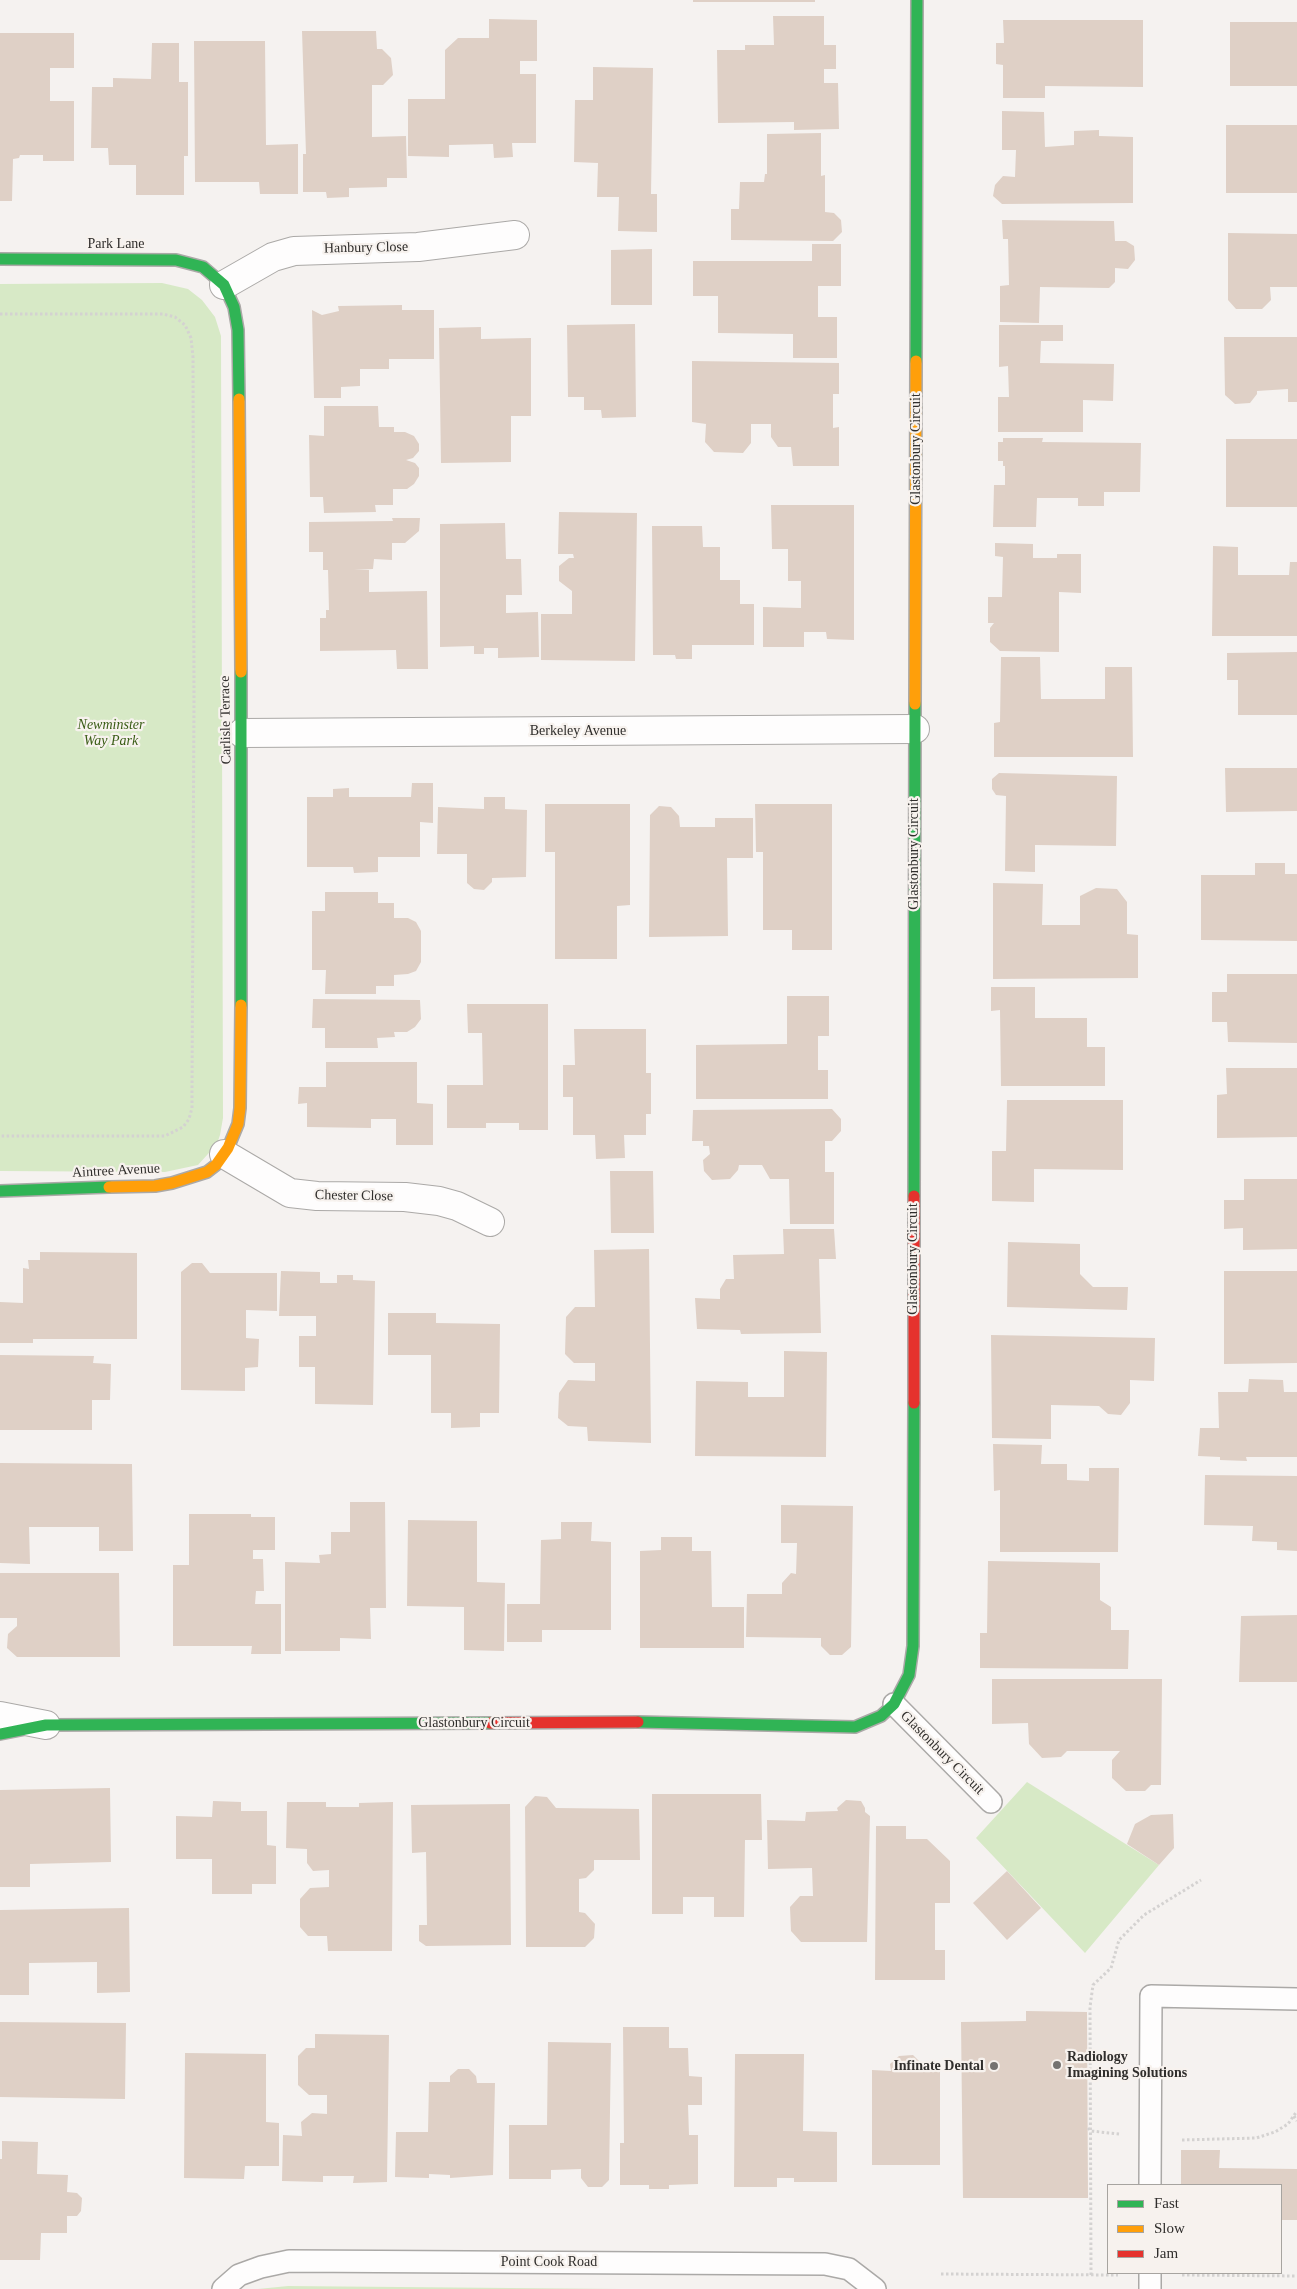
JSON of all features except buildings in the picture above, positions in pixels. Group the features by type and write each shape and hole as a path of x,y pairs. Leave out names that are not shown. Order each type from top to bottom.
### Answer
{"street":[{"name":"Glastonbury Circuit","path":"0,1734 46,1725 631,1722 834,1728 855,1727 870,1722 881,1716 894,1704 909,1675 913,1646 917,0"},
{"name":"Hanbury Close","path":"224,285 273,257 294,250 418,247 516,235"},
{"name":"Park Lane","path":"0,259 176,260 202,267 224,285"},
{"name":"Carlisle Terrace","path":"224,285 234,307 238,330 242,733 240,1108 233,1139 224,1154"},
{"name":"Berkeley Avenue","path":"242,733 915,729"},
{"name":"Aintree Avenue","path":"0,1191 164,1184 183,1181 207,1172 224,1154"},
{"name":"Chester Close","path":"224,1154 290,1193 317,1196 405,1197 440,1201 457,1206 490,1222"},
{"name":"Glastonbury Circuit","path":"0,1716 46,1725"}],"lane":[{"name":"Glastonbury Circuit","path":"894,1704 991,1802"},
{"path":"1150,2184 1151,1996 1297,1999"},
{"name":"Point Cook Road","path":"223,2289 239,2275 261,2267 289,2261 825,2264 849,2269 875,2289"},
{"path":"1150,2274 1150,2289"}],"path":[{"path":"0,314 163,314 175,317 185,325 191,338 193,357 194,697 192,1108 188,1118 183,1128 165,1136 0,1136"},
{"path":"1091,2275 1090,2007 1093,1985 1111,1968 1119,1940 1144,1915 1201,1880"},
{"path":"1090,2130 1179,2141 1256,2138 1275,2132 1288,2124 1297,2111"},
{"path":"1294,2116 1297,2121"}],"green space":[{"name":"Newminster Way Park","path":"162,283 188,289 202,300 215,317 221,336 223,1118 220,1135 217,1144 198,1165 165,1172 0,1171 0,284"},
{"path":"1027,1782 1159,1865 1085,1953 976,1838"},
{"path":"288,2286 621,2289 258,2289"}],"traffic: fast":[{"path":"916,361 917,0"},
{"path":"0,259 176,260 203,267 224,285 234,307 238,330 239,399"},
{"path":"241,672 241,1005"},
{"path":"914,1196 915,704"},
{"path":"0,1191 109,1187"},
{"path":"638,1722 855,1727 881,1716 894,1704 909,1675 913,1646 914,1403"},
{"path":"0,1734 46,1725 490,1723"}],"traffic: slow":[{"path":"915,704 916,361"},
{"path":"239,399 241,672"},
{"path":"109,1187 155,1186 172,1183 207,1172 216,1165 228,1148 238,1124 240,1108 241,1005"}],"traffic: jam":[{"path":"914,1196 914,1403"},
{"path":"490,1723 638,1722"}],"place":[{"name":"Radiology Imagining Solutions","path":"1057,2065"},
{"name":"Infinate Dental","path":"994,2066"}]}
